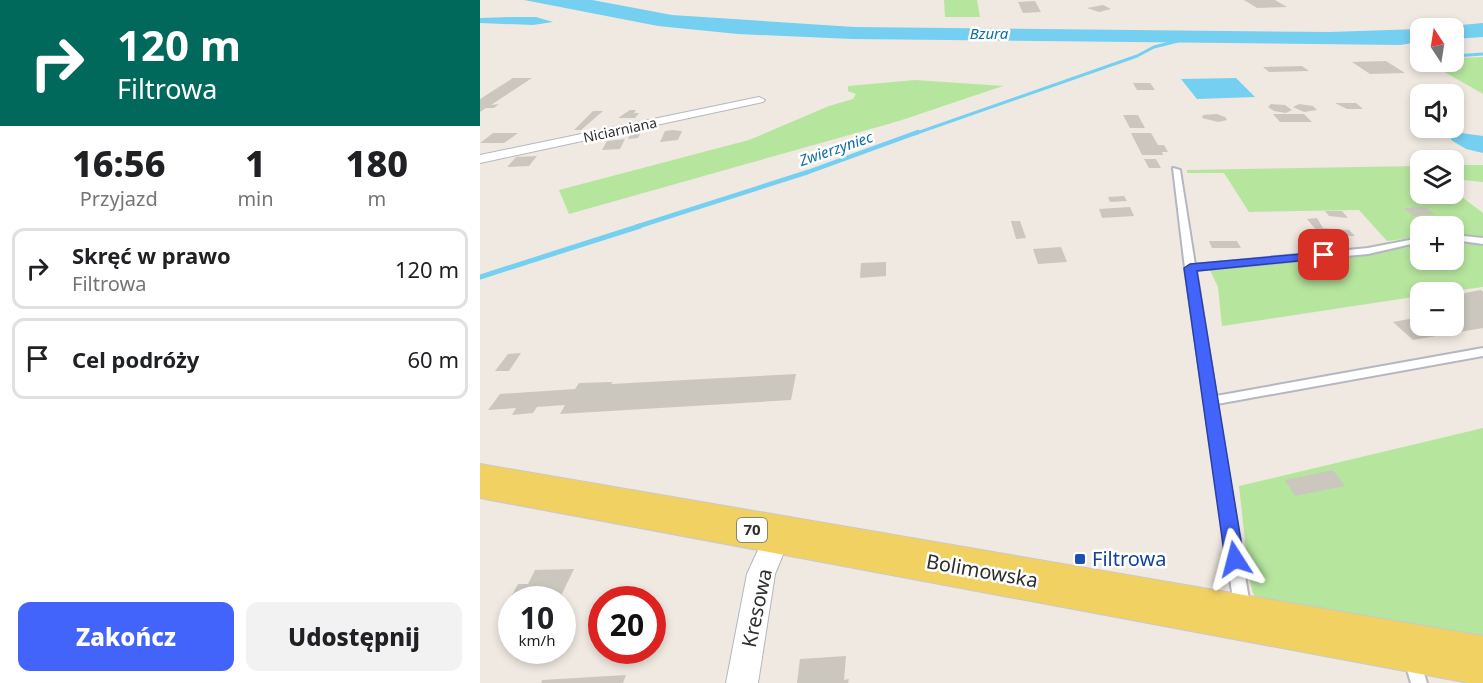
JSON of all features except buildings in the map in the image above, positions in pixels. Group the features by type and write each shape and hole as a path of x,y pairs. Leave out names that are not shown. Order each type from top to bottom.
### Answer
{"main road":[{"name":"Bolimowska","path":"480,481 1244,618 1413,665 1483,661"}],"street":[{"name":"Niciarniana","path":"480,159 759,99"},
{"name":"Kresowa","path":"742,683 761,574 778,535"}],"lane":[{"path":"1176,170 1244,618"},
{"path":"1464,239 1483,241"},
{"path":"1190,268 1368,251 1410,242"},
{"path":"1211,401 1483,352"}],"green space":[{"path":"944,0 977,0 980,17 945,17"},
{"path":"1483,57 1483,94 1444,72 1464,72 1464,58"},
{"path":"915,80 1003,86 899,121 569,214 559,190 749,140 829,106 853,99 856,94 848,91 848,86"},
{"path":"1464,165 1483,165 1483,182 1464,180"},
{"path":"1410,166 1410,204 1464,204 1464,199 1483,213 1483,237 1464,236 1464,216 1410,216 1410,238 1387,241 1359,210 1249,212 1224,173 1187,173 1187,170"},
{"path":"1464,241 1483,243 1483,287 1464,290 1464,282 1410,282 1410,298 1222,326 1218,287 1209,268 1377,252 1384,247 1410,244 1410,270 1464,270"},
{"path":"1483,428 1483,642 1260,604 1253,593 1249,577 1239,486"}],"water":[{"name":"Bzura","path":"524,0 592,0 672,15 854,27 1329,32 1410,29 1410,44 852,39 738,34 658,26"},
{"path":"536,17 553,22 533,25 480,23 480,18"},
{"path":"1483,23 1483,37 1464,38 1464,25"},
{"path":"1236,78 1255,97 1197,99 1181,79"},
{"path":"1464,133 1483,136 1483,153 1466,149 1451,140 1451,138 1464,138"}],"waterway":[{"name":"Zwierzyniec","path":"914,134 1137,56 1154,47 1178,41"},
{"path":"1464,55 1483,54"},
{"name":"Zwierzyniec","path":"636,227 808,172 918,132"},
{"name":"Zwierzyniec","path":"480,277 640,226"}],"place":[{"name":"Filtrowa","path":"1080,559"}],"route":[{"path":"1235,559 1190,268 1324,255"}]}
